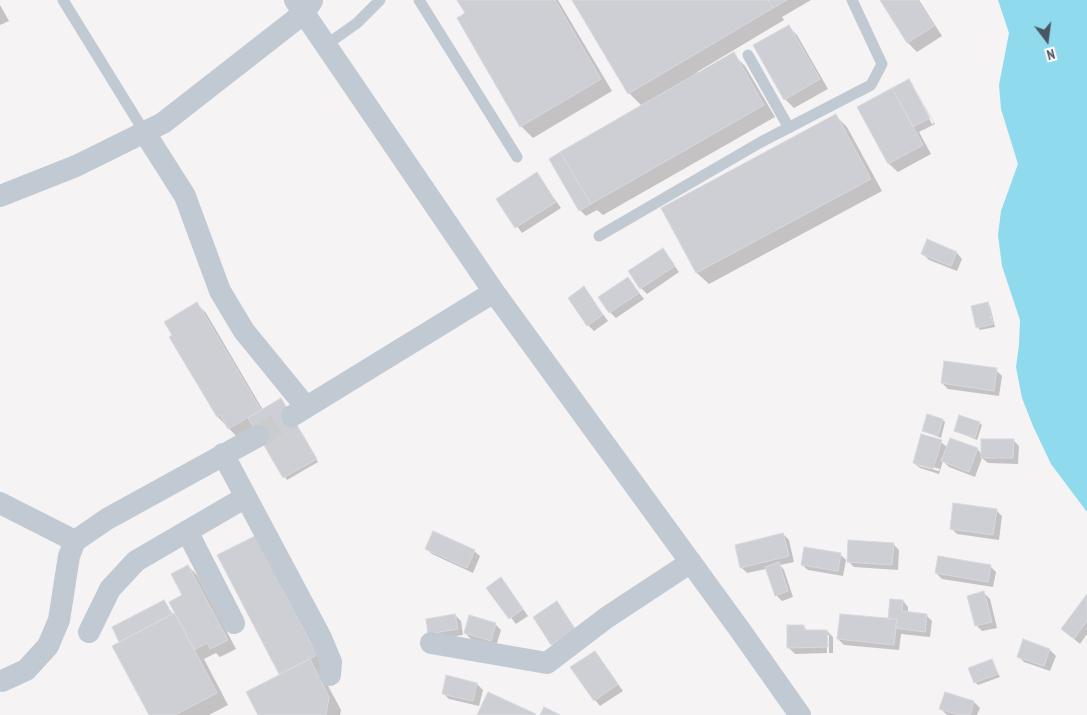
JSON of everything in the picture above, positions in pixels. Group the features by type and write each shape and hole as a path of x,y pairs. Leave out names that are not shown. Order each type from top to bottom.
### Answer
{"street":[{"path":"0,196 76,166 163,123 304,4 326,44 494,292 800,715"},
{"path":"145,133 185,196 220,291 244,331 299,412 494,292"},
{"path":"2,682 26,670 48,646 60,620 69,556 75,541 107,518 258,436"},
{"path":"223,454 321,638 330,662 330,674"},
{"path":"88,632 110,588 136,561 246,496"},
{"path":"0,503 75,541"},
{"path":"187,531 234,622"},
{"path":"431,643 547,663 606,618 691,562"}],"lane":[{"path":"63,0 145,133"},
{"path":"326,44 357,23 380,0"},
{"path":"419,0 517,157"},
{"path":"599,236 789,128 871,85 882,64 852,0"},
{"path":"748,55 789,128"}],"water":[{"path":"998,0 1087,0 1087,512 1051,464 1022,398 1016,367 1020,320 1002,266 998,235 1001,211 1018,164 1001,109 999,85 1009,33"}],"building":[{"path":"457,0 555,0 601,79 520,127 457,18 465,13"},
{"path":"572,0 768,0 773,8 628,94"},
{"path":"768,0 787,0 773,8"},
{"path":"880,0 917,0 934,26 907,43"},
{"path":"789,25 820,79 784,100 753,45"},
{"path":"734,52 764,105 591,204 560,152"},
{"path":"909,79 930,118 913,127 892,88"},
{"path":"892,88 923,145 888,164 857,107"},
{"path":"836,114 871,179 696,273 661,208"},
{"path":"560,152 591,204 579,211 549,159"},
{"path":"537,172 556,202 515,228 496,199"},
{"path":"927,239 957,252 951,266 921,254"},
{"path":"663,248 675,266 640,289 628,271"},
{"path":"628,277 639,293 609,313 598,297"},
{"path":"584,286 603,315 587,326 568,298"},
{"path":"197,302 261,410 228,429 220,415 217,417 169,337 172,335 164,322"},
{"path":"988,302 993,324 976,328 971,306"},
{"path":"944,361 997,368 994,391 941,383"},
{"path":"281,398 317,459 283,478 248,418"},
{"path":"927,414 943,419 938,436 922,431"},
{"path":"959,415 980,422 975,438 954,431"},
{"path":"921,434 942,440 933,469 913,463"},
{"path":"950,438 978,448 969,472 941,461"},
{"path":"981,439 1014,439 1013,458 981,458"},
{"path":"953,503 997,509 993,535 950,529"},
{"path":"433,531 475,550 467,568 425,549"},
{"path":"783,533 789,556 740,568 735,545"},
{"path":"255,536 317,655 279,674 217,555"},
{"path":"848,540 894,543 892,565 847,562"},
{"path":"804,547 841,553 838,571 801,565"},
{"path":"938,556 991,565 988,582 935,573"},
{"path":"779,562 788,591 775,596 765,567"},
{"path":"188,565 228,640 210,649 207,643 194,650 169,602 182,595 171,574"},
{"path":"501,577 523,609 509,619 486,588"},
{"path":"984,591 992,622 975,626 967,596"},
{"path":"1087,594 1087,621 1074,639 1061,629"},
{"path":"890,599 903,600 902,611 927,614 925,632 895,628 897,619 888,619"},
{"path":"164,600 172,614 119,642 112,627"},
{"path":"557,601 575,629 551,645 533,617"},
{"path":"175,613 217,693 175,715 149,715 112,646"},
{"path":"455,614 458,629 428,634 426,619"},
{"path":"840,614 897,619 894,645 837,639"},
{"path":"469,615 496,623 491,641 464,633"},
{"path":"787,625 804,625 804,630 827,630 828,647 787,648"},
{"path":"1023,639 1050,649 1044,666 1017,657"},
{"path":"595,651 618,684 594,701 570,667"},
{"path":"310,659 329,697 326,715 258,715 246,692"},
{"path":"992,659 998,674 974,683 968,668"},
{"path":"446,675 477,683 473,701 442,694"},
{"path":"488,692 536,714 477,715"},
{"path":"945,692 974,701 970,715 959,715 939,709"},
{"path":"544,707 560,715 540,715"}],"tunnel":[{"path":"258,436 292,416"}]}
